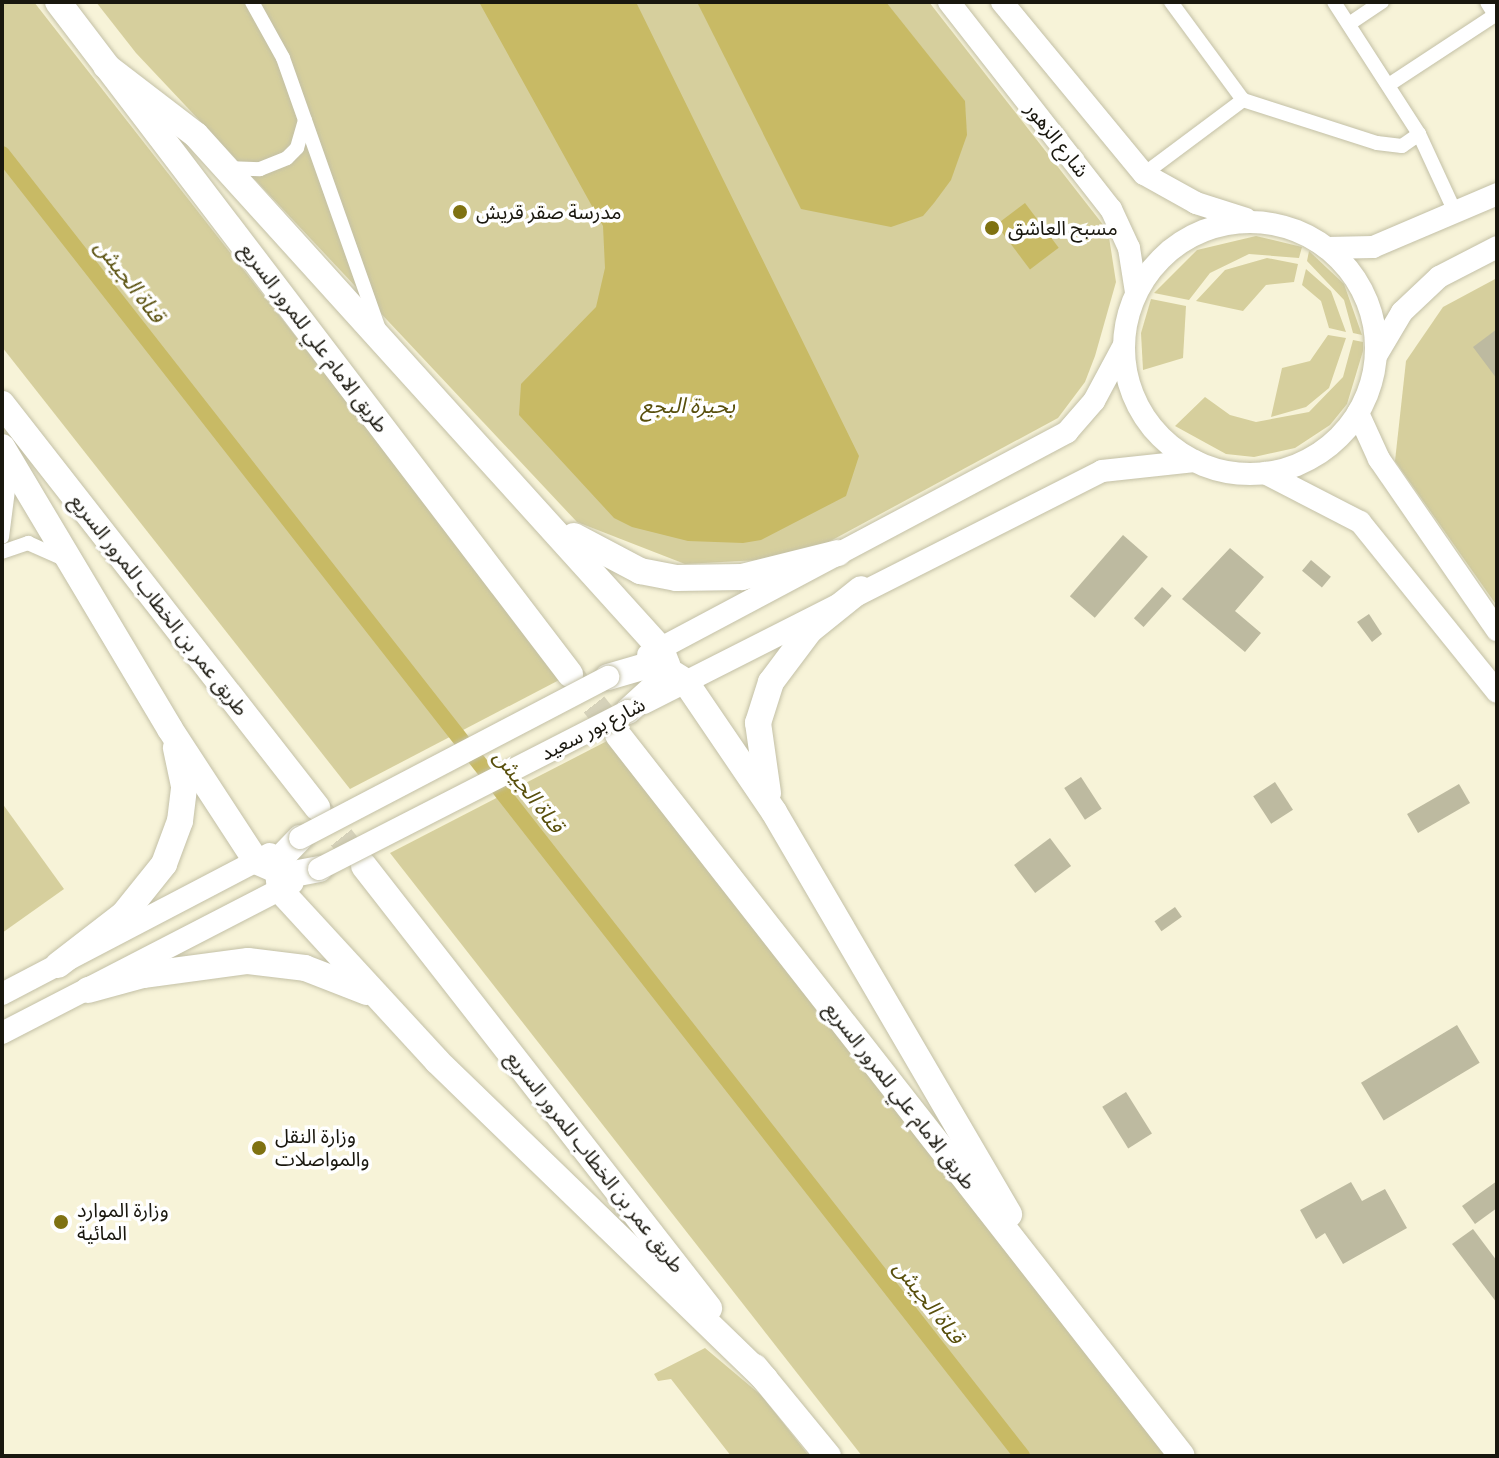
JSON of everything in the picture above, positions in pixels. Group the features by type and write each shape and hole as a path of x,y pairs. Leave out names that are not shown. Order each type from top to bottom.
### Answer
{"highway":[{"name":"طريق الامام علي للمرور السريع","path":"64,6 106,66 570,674"},
{"path":"106,66 187,126 544,515 664,668 774,812 1052,1290"},
{"name":"طريق عمر بن الخطاب للمرور السريع","path":"2,404 317,807"},
{"path":"7,455 170,729 277,871 381,1000 765,1379"},
{"path":"544,515 610,558 676,578 742,577 838,553"},
{"path":"774,812 758,747 762,702 810,630 861,589"},
{"path":"608,677 664,668"},
{"path":"628,711 664,668"},
{"path":"58,965 150,888 173,846 184,786 170,729"},
{"name":"طريق الامام علي للمرور السريع","path":"618,735 1182,1456"},
{"path":"277,871 300,838"},
{"name":"طريق عمر بن الخطاب للمرور السريع","path":"364,866 828,1456"},
{"path":"277,871 319,869"},
{"path":"88,990 192,966 263,961 305,968 381,1000"}],"main road":[{"name":"شارع الزهور","path":"949,2 1111,209 1129,248 1136,292"},
{"path":"1002,2 1144,174 1196,203 1255,222 1293,229 1327,248 1355,278 1372,315 1376,356"},
{"path":"1327,248 1373,247 1497,194"},
{"path":"664,668 838,553 1067,432 1094,401 1123,347 1136,292 1157,262 1185,239 1219,225 1255,222"},
{"path":"1123,347 1128,382 1142,415 1165,442 1194,461 1229,472 1265,473 1302,463 1334,442 1358,413 1376,356 1402,312 1439,277 1497,247"},
{"path":"1358,413 1379,459 1497,630"},
{"path":"664,668 861,589 1102,471 1194,461"},
{"path":"1265,473 1360,522 1497,692"},
{"name":"شارع بور سعيد","path":"300,838 608,677"},
{"name":"شارع بور سعيد","path":"319,869 628,711"},
{"path":"2,994 58,965 277,871"},
{"path":"2,1033 88,990 277,871"}],"street":[{"path":"252,2 283,58 384,342"},
{"path":"1171,2 1243,100 1377,143 1402,146 1419,134"},
{"path":"1334,2 1390,84 1419,134 1456,214"},
{"path":"1349,24 1382,2"},
{"path":"1390,84 1495,15 1487,2"},
{"path":"1144,174 1243,100"},
{"path":"225,167 260,169 287,158 297,148 305,120"},
{"path":"2,537 7,455"},
{"path":"2,552 36,544 72,563"}],"shaded area":[{"path":"2,2 34,2 563,678 350,789 2,347"},
{"path":"96,2 929,2 1108,231 1116,282 1095,356 1085,382 1058,418 799,558 685,564 577,522 136,53"},
{"path":"1256,236 1302,247 1299,258 1249,254 1210,273 1189,300 1154,293 1197,250"},
{"path":"1309,251 1344,284 1362,335 1353,333 1344,300 1307,261"},
{"path":"1267,258 1298,264 1294,282 1266,285 1243,311 1196,301 1225,270"},
{"path":"1306,269 1331,291 1346,332 1329,328 1321,301 1302,285"},
{"path":"1497,278 1497,606 1395,461 1406,361 1443,307"},
{"path":"1151,299 1186,306 1183,358 1143,370 1141,333"},
{"path":"1328,335 1346,338 1329,388 1306,407 1271,417 1282,368 1310,361"},
{"path":"1353,340 1363,342 1363,351 1347,404 1330,425 1295,448 1254,457 1226,454 1175,426 1205,397 1230,415 1256,422 1309,412 1343,377"},
{"path":"609,740 1170,1456 862,1456 390,853"},
{"path":"2,803 64,889 2,933"},
{"path":"705,1348 762,1396 809,1456 731,1456 671,1379 658,1381 654,1374"}],"water":[{"name":"بحيرة البجع","path":"479,2 636,2 859,456 846,496 761,540 743,543 688,541 632,527 614,518 519,415 521,384 596,307 605,268 603,226"},
{"path":"697,2 886,2 965,101 967,135 951,180 923,216 891,227 801,209"},
{"path":"1025,203 1059,248 1030,269 996,225"}],"building":[{"path":"1497,329 1497,379 1473,347"},
{"path":"1123,535 1148,557 1095,618 1070,596"},
{"path":"1230,548 1264,577 1235,611 1261,633 1245,652 1182,599"},
{"path":"1311,560 1331,577 1322,587 1302,571"},
{"path":"1162,587 1172,596 1144,627 1134,618"},
{"path":"1369,614 1382,634 1372,642 1357,622"},
{"path":"1081,777 1102,809 1085,820 1064,788"},
{"path":"1275,782 1293,810 1271,824 1253,796"},
{"path":"1459,784 1470,803 1418,833 1407,814"},
{"path":"1050,838 1071,866 1035,893 1014,865"},
{"path":"1175,907 1182,917 1161,931 1155,921"},
{"path":"1457,1025 1480,1063 1384,1120 1361,1083"},
{"path":"1126,1092 1152,1134 1128,1148 1102,1107"},
{"path":"1497,1181 1497,1208 1475,1224 1462,1206"},
{"path":"1351,1182 1362,1201 1385,1189 1407,1228 1343,1264 1325,1233 1316,1239 1300,1210"},
{"path":"1473,1229 1497,1261 1497,1303 1452,1244"}],"waterway":[{"name":"قناة الجيش","path":"2,154 1022,1456"}],"tunnel":[{"path":"570,674 618,735"},
{"path":"317,807 364,866"}],"place":[{"name":"مدرسة صقر قريش","path":"460,212"},
{"name":"مسبح العاشق","path":"992,228"},
{"name":"وزارة النقل والمواصلات","path":"259,1148"},
{"name":"وزارة الموارد المائية","path":"61,1222"}]}
